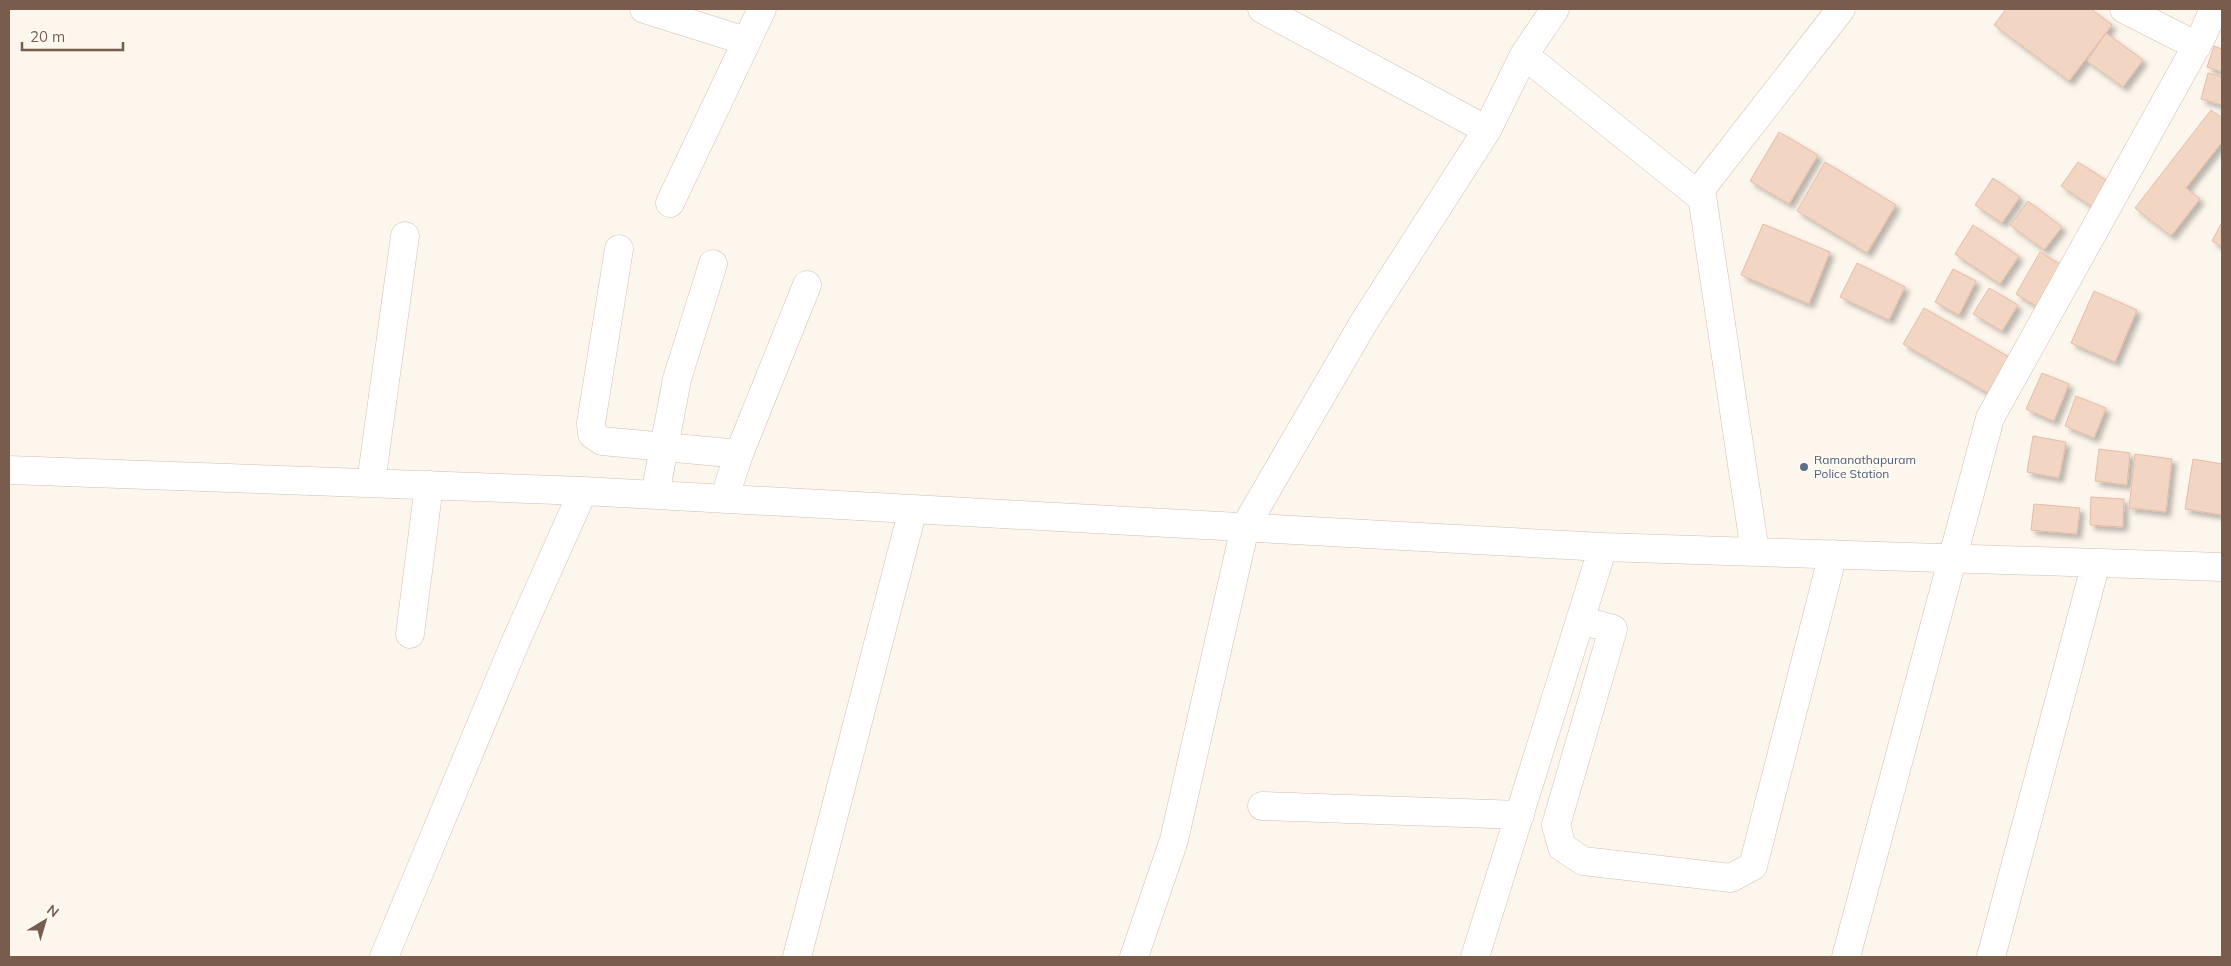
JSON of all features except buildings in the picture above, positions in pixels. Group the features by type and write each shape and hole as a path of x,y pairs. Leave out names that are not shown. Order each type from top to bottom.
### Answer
{"street":[{"path":"644,9 746,41"},
{"path":"670,203 762,9"},
{"path":"1262,9 1487,130"},
{"path":"1134,957 1174,840 1245,527 1364,322 1487,130 1524,55 1555,9"},
{"path":"1524,55 1697,194 1842,9"},
{"path":"1846,957 1990,418 2210,29 2124,9"},
{"path":"1701,189 1755,552"},
{"path":"371,483 405,236"},
{"path":"620,249 591,423 592,434 602,442 739,454"},
{"path":"655,495 677,379 713,264"},
{"path":"724,499 739,454 808,285"},
{"path":"9,470 583,491 1603,547 2222,567"},
{"path":"410,634 429,485"},
{"path":"384,957 515,643 583,491"},
{"path":"797,957 913,509"},
{"path":"1480,956 1520,816 1603,547"},
{"path":"1580,620 1613,629 1556,825 1562,847 1583,861 1731,878 1753,866 1833,554"},
{"path":"1991,957 2096,563"},
{"path":"1262,806 1520,816"}],"place":[{"name":"Ramanathapuram Police Station","path":"1804,467"}]}
